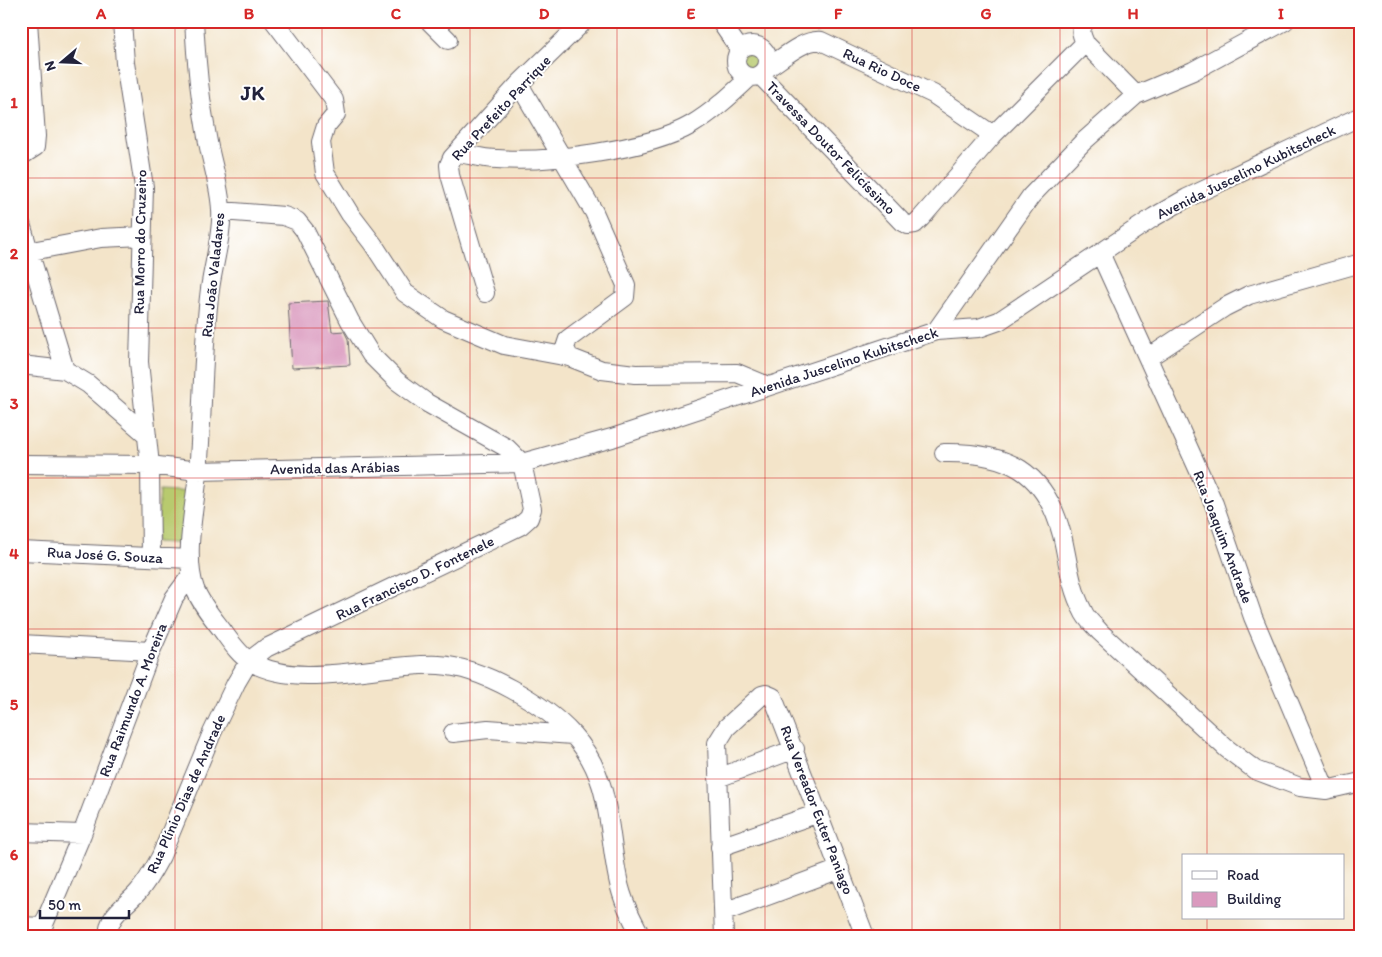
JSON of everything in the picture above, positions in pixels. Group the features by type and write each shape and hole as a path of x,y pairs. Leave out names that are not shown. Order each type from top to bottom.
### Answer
{"street":[{"path":"21,156 35,146 36,136 28,21"},
{"name":"Rua Morro do Cruzeiro","path":"122,21 125,63 144,187 139,362 150,465 151,557"},
{"name":"Rua João Valadares","path":"194,21 205,125 222,211 210,290 201,395 198,471"},
{"path":"274,21 334,100 336,114 326,126 321,142 325,173 350,214 373,244 405,293 443,318 504,345 568,357 602,370 635,374 737,374 768,386"},
{"path":"429,21 448,40"},
{"name":"Rua Prefeito Parrique","path":"485,293 450,175 449,165 452,158 459,153 519,84 584,21"},
{"path":"720,21 740,50"},
{"path":"1086,21 1082,26 1081,32 1085,43 1136,95"},
{"path":"936,330 1031,196 1083,142 1136,95 1193,71 1285,21"},
{"name":"Rua Rio Doce","path":"459,153 497,160 561,157 643,145 691,125 759,74 814,40 822,41 933,94 993,135"},
{"path":"993,135 1085,43"},
{"path":"749,45 763,49 768,58 759,74 741,73 736,64 740,50 749,45"},
{"name":"Travessa Doutor Felicíssimo","path":"759,74 902,222 908,225 915,224 993,135"},
{"path":"519,84 594,212 626,284 625,297 568,339 565,348 568,357"},
{"name":"Avenida Juscelino Kubitscheck","path":"522,463 612,438 936,330 980,328 999,321 1100,253 1187,198 1361,116"},
{"path":"222,211 284,216 297,221 305,231 350,321 371,355 397,381 427,404 507,448 522,463"},
{"path":"21,224 25,252 65,370"},
{"path":"25,252 101,238 142,236"},
{"name":"Rua Joaquim Andrade","path":"1100,253 1214,504 1253,617 1326,790"},
{"path":"1148,358 1225,307 1249,295 1361,263"},
{"path":"21,365 65,370 88,384 147,434"},
{"path":"944,453 971,452 993,456 1019,468 1041,487 1053,508 1074,590 1083,613 1100,632 1226,748 1255,770 1300,787 1326,790 1361,782"},
{"name":"Avenida das Arábias","path":"21,464 150,465 198,471 522,463"},
{"name":"Rua Francisco D. Fontenele","path":"249,661 266,648 520,526 529,518 532,509 522,463"},
{"path":"198,471 190,567 198,594 212,617 249,661 282,674 303,676 412,665 442,665 479,675 529,700 573,735 593,764 603,787 609,813 618,880 625,906 641,936"},
{"name":"Rua José G. Souza","path":"21,551 151,557 190,567"},
{"name":"Rua Raimundo A. Moreira","path":"40,931 82,834 151,650 190,567"},
{"path":"21,644 151,650"},
{"name":"Rua Plínio Dias de Andrade","path":"111,928 151,875 212,734 249,661"},
{"name":"Rua Vereador Euter Paniago","path":"718,778 718,743 727,727 762,695 770,694 795,749 840,869 862,935"},
{"path":"453,733 488,729 573,735"},
{"path":"724,936 718,778 795,749"},
{"path":"720,847 819,813"},
{"path":"21,832 82,834"},
{"path":"724,912 840,869"},
{"path":"21,926 40,931"}],"green space":[{"path":"747,48 758,49 764,55 765,68 744,73 739,65 739,55"},
{"path":"160,490 190,492 186,544 156,542"}],"building":[{"path":"328,301 332,332 344,331 348,339 350,365 292,368 288,303"}],"district":[{"name":"JK","path":"253,93"}]}
